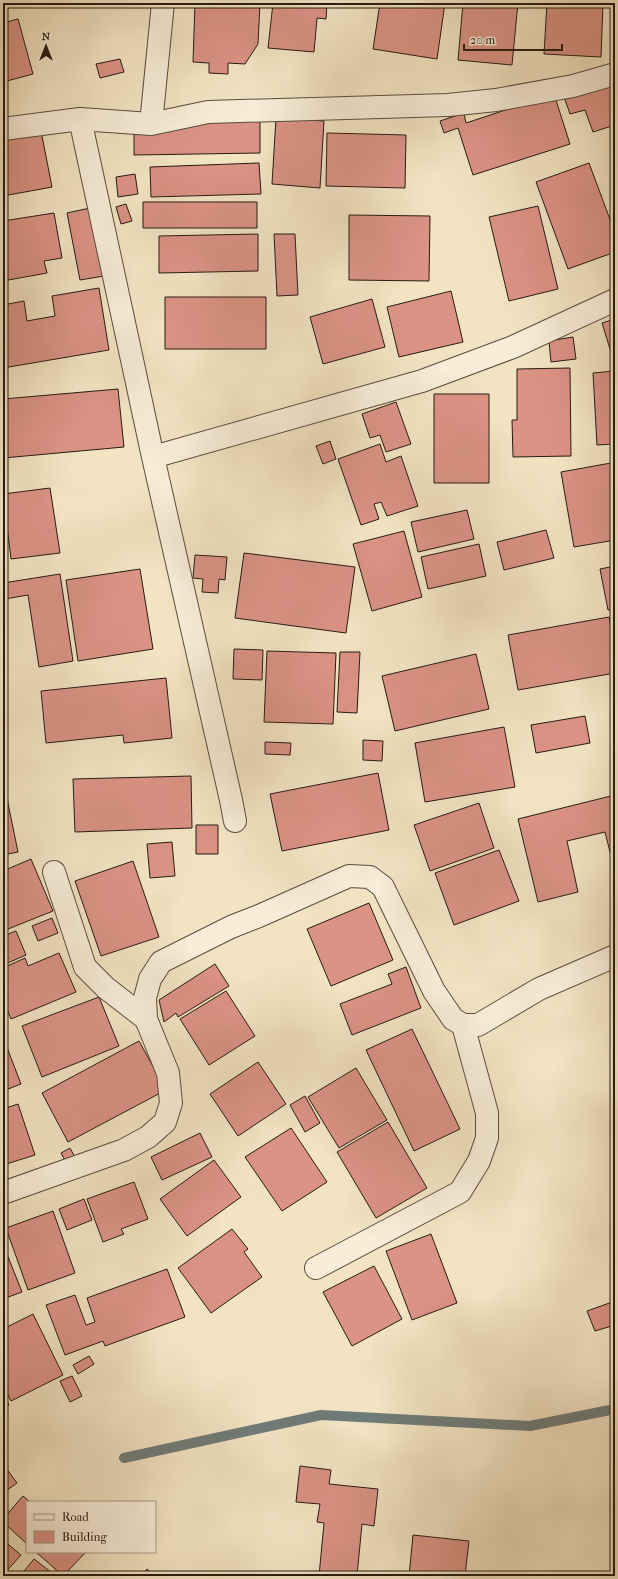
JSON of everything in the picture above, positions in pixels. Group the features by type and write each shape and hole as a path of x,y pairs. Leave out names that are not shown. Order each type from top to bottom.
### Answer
{"street":[{"path":"151,124 163,3"},
{"path":"3,129 80,119 151,124 208,112 448,105 496,100 573,86 615,74"},
{"path":"80,119 153,457 235,821"},
{"path":"153,457 422,381 513,347 615,300"},
{"path":"54,872 85,967 106,988 146,1019"},
{"path":"3,1193 124,1150 148,1136 165,1122 171,1103 168,1073 146,1019 145,998 150,979 162,962 231,927 260,916 349,876 370,877 383,887 434,991 453,1019 463,1025 478,1025 539,989 615,956"},
{"path":"316,1268 460,1192 479,1162 487,1138 487,1113 463,1025"}],"building":[{"path":"195,3 260,3 258,44 245,64 228,63 228,74 209,73 209,63 193,62"},
{"path":"273,3 327,3 326,19 317,18 314,52 268,48"},
{"path":"380,3 445,3 437,59 373,49"},
{"path":"463,3 518,3 512,65 458,60"},
{"path":"547,3 603,3 601,57 544,54"},
{"path":"18,19 33,74 3,82 3,23"},
{"path":"120,59 124,72 100,78 96,64"},
{"path":"615,80 615,125 593,132 585,110 570,114 564,97"},
{"path":"554,94 570,144 473,175 458,128 444,133 440,121 464,113 466,123"},
{"path":"276,118 324,121 320,188 272,184"},
{"path":"260,121 260,153 134,155 134,123"},
{"path":"41,131 52,187 3,196 3,139"},
{"path":"327,133 406,135 405,188 326,186"},
{"path":"259,163 261,194 151,197 150,167"},
{"path":"589,163 615,233 615,252 568,269 536,182"},
{"path":"135,174 138,194 118,197 116,177"},
{"path":"143,202 257,202 257,228 143,228"},
{"path":"126,204 132,221 121,224 116,207"},
{"path":"538,206 558,289 509,301 489,217"},
{"path":"90,208 104,276 80,280 67,213"},
{"path":"54,213 62,258 44,261 47,273 3,281 3,221"},
{"path":"349,215 430,216 429,281 349,280"},
{"path":"258,234 258,271 159,273 159,236"},
{"path":"274,234 295,234 298,295 277,296"},
{"path":"99,288 109,350 3,368 3,305 24,301 27,321 55,316 52,296"},
{"path":"451,291 463,342 399,357 387,307"},
{"path":"165,297 266,297 266,349 165,349"},
{"path":"372,299 385,347 323,364 310,317"},
{"path":"615,319 615,348 610,349 602,323"},
{"path":"573,337 576,359 551,362 549,341"},
{"path":"570,368 571,456 513,457 512,420 517,420 517,369"},
{"path":"615,371 615,444 597,445 593,373"},
{"path":"118,389 124,447 3,458 3,399"},
{"path":"434,394 489,394 489,483 434,483"},
{"path":"396,402 411,444 386,452 380,435 370,438 362,414"},
{"path":"330,441 336,459 323,464 316,446"},
{"path":"380,444 386,462 401,456 418,506 387,516 381,502 374,504 379,519 361,525 338,459"},
{"path":"611,463 615,484 615,540 574,547 561,472"},
{"path":"50,488 60,553 11,559 3,494"},
{"path":"467,510 474,539 418,552 411,522"},
{"path":"546,530 554,558 504,570 497,542"},
{"path":"404,531 422,597 372,611 353,544"},
{"path":"479,544 486,576 428,589 421,557"},
{"path":"244,553 355,567 346,633 235,618"},
{"path":"195,555 227,557 225,580 219,579 218,593 202,592 203,579 193,578"},
{"path":"615,566 615,609 608,610 600,569"},
{"path":"140,569 153,649 78,661 66,580"},
{"path":"60,574 73,661 39,667 28,595 5,599 3,583"},
{"path":"609,617 615,648 615,673 518,690 508,635"},
{"path":"234,649 263,650 262,680 233,679"},
{"path":"267,651 336,653 333,724 264,722"},
{"path":"340,652 360,652 357,713 337,712"},
{"path":"476,654 489,709 395,731 382,676"},
{"path":"166,678 172,738 124,743 123,735 46,743 41,691"},
{"path":"585,716 590,743 536,753 531,725"},
{"path":"504,727 515,787 425,802 415,743"},
{"path":"363,740 383,741 382,761 363,760"},
{"path":"265,742 291,743 290,755 265,754"},
{"path":"378,773 389,830 282,851 270,794"},
{"path":"191,776 192,828 75,832 73,779"},
{"path":"3,779 18,852 3,855"},
{"path":"615,795 615,872 605,832 567,841 578,892 538,902 518,819"},
{"path":"479,803 494,848 430,871 414,825"},
{"path":"196,825 218,825 218,854 196,854"},
{"path":"172,842 175,876 150,878 147,844"},
{"path":"499,850 519,901 454,925 435,873"},
{"path":"31,859 53,911 3,931 3,871"},
{"path":"133,861 159,937 101,956 75,881"},
{"path":"369,903 393,960 331,986 307,929"},
{"path":"52,918 58,933 38,941 32,926"},
{"path":"16,931 26,955 3,965 3,936"},
{"path":"59,953 76,992 11,1019 3,1000 3,968 25,958 28,966"},
{"path":"215,964 229,986 178,1017 176,1013 164,1022 159,1000"},
{"path":"406,967 421,1008 352,1035 340,1004 392,984 388,974"},
{"path":"226,991 255,1036 209,1065 180,1019"},
{"path":"99,997 119,1046 42,1077 22,1026"},
{"path":"412,1029 460,1129 414,1151 366,1050"},
{"path":"3,1037 21,1084 3,1091"},
{"path":"139,1041 166,1090 68,1142 42,1093"},
{"path":"258,1062 286,1104 238,1136 210,1094"},
{"path":"356,1068 387,1120 339,1148 308,1097"},
{"path":"305,1096 320,1123 305,1132 290,1105"},
{"path":"18,1104 35,1155 3,1165 3,1109"},
{"path":"388,1122 427,1188 376,1218 337,1152"},
{"path":"291,1128 327,1182 282,1211 245,1157"},
{"path":"200,1133 212,1157 162,1180 151,1157"},
{"path":"70,1148 77,1161 68,1166 61,1153"},
{"path":"214,1160 241,1197 187,1236 160,1199"},
{"path":"134,1182 148,1219 121,1229 124,1234 103,1242 87,1199"},
{"path":"84,1199 92,1220 67,1230 59,1209"},
{"path":"53,1211 75,1273 28,1290 6,1228"},
{"path":"232,1229 248,1249 244,1252 262,1277 211,1313 178,1268"},
{"path":"431,1234 457,1303 412,1320 386,1251"},
{"path":"3,1244 22,1292 3,1299"},
{"path":"374,1266 402,1319 352,1346 323,1292"},
{"path":"167,1269 185,1317 105,1346 103,1341 65,1355 46,1305 75,1295 86,1325 95,1322 87,1298"},
{"path":"615,1301 615,1325 595,1331 587,1311"},
{"path":"33,1314 63,1375 11,1401 3,1385 3,1329"},
{"path":"89,1356 94,1364 78,1374 73,1365"},
{"path":"72,1376 82,1396 70,1402 60,1381"},
{"path":"3,1394 9,1405 3,1408"},
{"path":"3,1464 17,1483 3,1493"},
{"path":"300,1466 331,1470 329,1484 378,1489 374,1526 362,1524 357,1576 319,1576 324,1523 317,1522 320,1504 296,1502"},
{"path":"23,1496 29,1501 26,1501 26,1543 3,1522 3,1519"},
{"path":"413,1535 469,1541 465,1576 409,1576"},
{"path":"3,1540 21,1555 3,1575"},
{"path":"37,1553 85,1553 63,1576"},
{"path":"34,1559 56,1576 20,1576"},
{"path":"147,1569 155,1576 142,1576"}],"waterway":[{"path":"124,1458 321,1415 530,1426 615,1409"}]}
